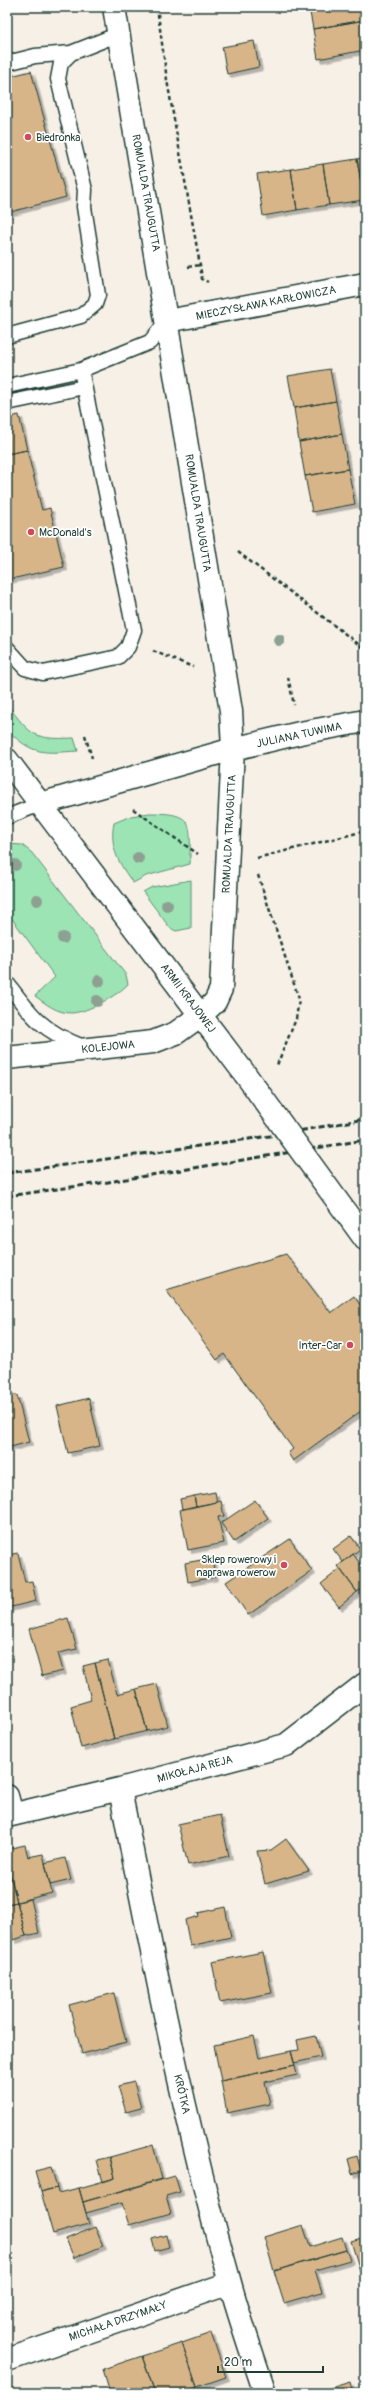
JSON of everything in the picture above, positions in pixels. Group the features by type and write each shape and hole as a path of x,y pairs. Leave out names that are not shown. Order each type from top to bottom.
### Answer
{"street":[{"name":"ROMUALDA TRAUGUTTA","path":"114,7 168,321 231,712 233,750 221,990 215,1002 202,1015"},
{"name":"MIECZYSŁAWA KARŁOWICZA","path":"168,321 365,284"},
{"name":"JULIANA TUWIMA","path":"40,804 233,750 300,733 365,721"},
{"name":"ARMII KRAJOWEJ","path":"7,760 202,1015 365,1239"},
{"name":"KOLEJOWA","path":"7,1058 152,1042 176,1033 202,1015"},
{"name":"MIKOŁAJA REJA","path":"9,1809 120,1789 286,1745 365,1684"},
{"name":"KRÓTKA","path":"120,1789 158,1986 184,2102 230,2283 265,2393"},
{"name":"MICHAŁA DRZYMAŁY","path":"7,2360 230,2283"}],"lane":[{"path":"7,63 35,56 71,53 119,34"},
{"path":"7,336 81,316 95,304 98,295 84,207 85,190 58,79 61,63 71,53"},
{"path":"7,386 81,370 150,342 168,321"},
{"path":"7,648 25,668 43,673 118,657 128,647 134,630 81,370"},
{"path":"7,403 84,387"},
{"path":"7,816 40,804"},
{"path":"7,983 32,1017 44,1028 67,1041 87,1049"}],"path":[{"path":"157,7 167,80 202,279 213,284"},
{"path":"238,552 365,649"},
{"path":"130,642 197,668"},
{"path":"131,808 200,856"},
{"path":"253,859 365,831"},
{"path":"258,874 299,999 296,1019 275,1070"}],"green space":[{"path":"7,704 22,723 34,734 50,738 74,738 78,751 47,752 32,749 25,745 7,730"},
{"path":"149,813 175,815 183,818 187,823 189,830 190,864 146,876 133,883 123,869 116,855 113,840 114,823 131,816"},
{"path":"7,844 22,845 32,853 126,975 128,984 110,998 85,1010 66,1013 56,1010 35,996 55,977 7,912"},
{"path":"191,880 191,928 176,931 170,928 143,892 152,887"}],"building":[{"path":"309,7 365,7 365,20 313,29"},
{"path":"365,20 365,50 318,59 313,29"},
{"path":"254,41 259,67 227,74 222,47"},
{"name":"Biedronka","path":"31,71 66,197 7,213 7,77"},
{"path":"365,157 365,200 364,200 357,159"},
{"path":"357,159 364,200 329,205 323,164"},
{"path":"323,164 329,205 297,210 291,169"},
{"path":"291,169 297,210 263,216 257,174"},
{"path":"330,369 336,401 294,408 288,376"},
{"path":"336,401 342,434 299,442 294,408"},
{"path":"19,415 27,450 7,454 7,418"},
{"path":"342,434 348,469 305,476 299,442"},
{"name":"McDonald's","path":"27,450 42,510 50,508 64,567 7,580 7,454"},
{"path":"348,469 355,504 312,512 305,476"},
{"path":"286,1254 331,1313 354,1296 365,1312 365,1408 293,1461 288,1453 293,1449 224,1354 217,1360 166,1290"},
{"path":"7,1386 9,1395 17,1395 29,1442 7,1448"},
{"path":"89,1398 100,1446 68,1453 57,1406"},
{"path":"215,1492 217,1502 196,1506 194,1496"},
{"path":"194,1496 196,1506 182,1509 180,1499"},
{"path":"255,1500 268,1518 234,1542 221,1523"},
{"path":"221,1501 224,1516 218,1517 224,1543 188,1550 180,1510"},
{"path":"351,1536 360,1549 343,1562 333,1549"},
{"path":"290,1539 312,1571 248,1615 226,1582"},
{"path":"18,1553 25,1582 32,1581 36,1601 7,1608 7,1555"},
{"path":"353,1554 365,1570 365,1587 357,1592 338,1566"},
{"path":"212,1558 215,1577 188,1582 185,1563"},
{"path":"340,1569 357,1592 339,1607 321,1584"},
{"path":"68,1618 77,1649 58,1653 63,1671 42,1676 29,1629"},
{"path":"108,1660 117,1694 136,1689 147,1731 114,1739 95,1663"},
{"path":"95,1663 114,1739 81,1748 71,1706 91,1700 83,1666"},
{"path":"157,1684 168,1726 147,1731 136,1689"},
{"path":"220,1815 229,1856 188,1865 178,1824"},
{"path":"286,1839 309,1871 265,1884 257,1851 271,1850"},
{"path":"25,1845 28,1857 43,1854 52,1893 17,1902 7,1861 7,1849"},
{"path":"65,1858 71,1880 50,1885 45,1863"},
{"path":"7,1861 17,1902 7,1904"},
{"path":"31,1899 39,1933 26,1936 17,1902"},
{"path":"17,1902 26,1936 13,1940 7,1904"},
{"path":"225,1907 231,1937 190,1946 185,1920 199,1916 198,1913"},
{"path":"263,1952 272,1993 220,2003 212,1962"},
{"path":"114,1993 126,2042 82,2054 69,2005"},
{"path":"254,2036 259,2058 291,2051 295,2065 221,2081 214,2045"},
{"path":"316,2036 321,2057 294,2063 291,2051 299,2050 297,2040"},
{"path":"295,2065 297,2075 265,2082 270,2104 227,2113 221,2081"},
{"path":"134,2082 141,2108 126,2112 118,2086"},
{"path":"153,2145 162,2179 83,2202 79,2188 115,2178 110,2157"},
{"path":"357,2156 361,2171 352,2174 348,2159"},
{"path":"110,2157 115,2178 103,2182 97,2160"},
{"path":"51,2167 57,2187 41,2192 35,2171"},
{"path":"175,2176 180,2192 166,2196 171,2213 129,2225 122,2203 86,2213 83,2202"},
{"path":"57,2187 58,2193 79,2188 89,2224 53,2234 41,2192"},
{"path":"303,2225 310,2247 342,2237 346,2250 274,2271 264,2237"},
{"path":"95,2227 103,2246 74,2258 66,2239"},
{"path":"166,2235 169,2247 155,2251 152,2239"},
{"path":"365,2237 365,2272 361,2274 351,2241"},
{"path":"346,2250 350,2260 315,2270 322,2292 284,2303 274,2271"},
{"path":"211,2333 226,2377 197,2387 182,2343"},
{"path":"182,2343 197,2387 182,2393 155,2393 142,2356"},
{"path":"142,2356 155,2393 98,2393 109,2389 103,2369"},
{"path":"350,2382 353,2393 314,2393"}],"railway":[{"path":"7,1173 270,1136 365,1119"},
{"path":"7,1196 108,1182 365,1140"}],"place":[{"name":"Biedronka","path":"28,137"},
{"name":"McDonald's","path":"31,532"},
{"name":"Inter-Car","path":"350,1345"},
{"name":"Sklep rowerowy i naprawa rowerow","path":"284,1565"}]}
